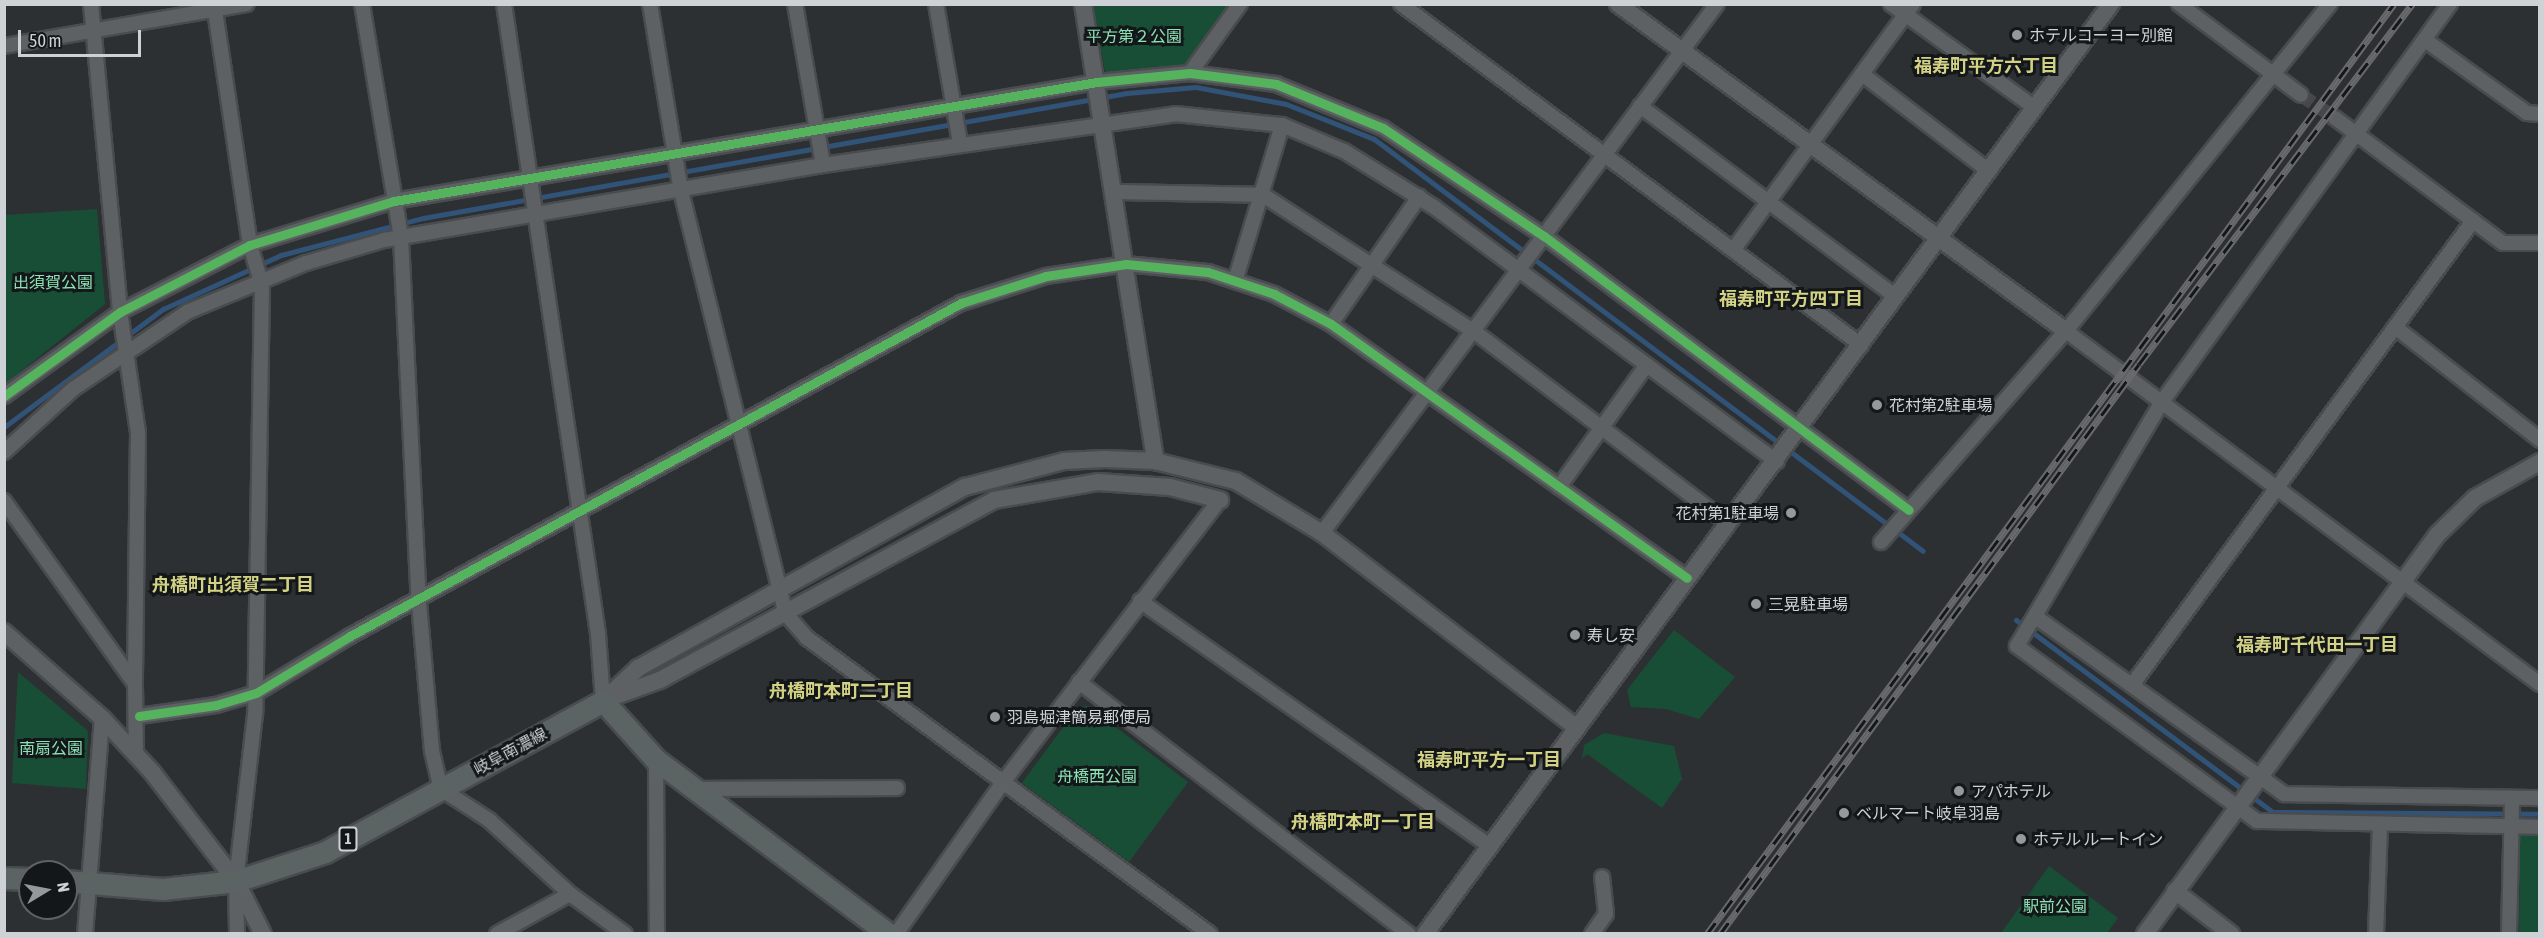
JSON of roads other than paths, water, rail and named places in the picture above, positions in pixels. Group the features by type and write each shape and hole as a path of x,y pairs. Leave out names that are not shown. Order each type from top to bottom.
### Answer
{"main road":[{"path":"603,701 656,760 889,933"},
{"name":"岐阜南濃線","path":"78,882 163,889 236,881 325,852 603,701"}],"street":[{"path":"91,4 121,318 128,348 138,433 135,684 139,716 136,756"},
{"path":"4,46 214,7 246,4"},
{"path":"362,4 400,235 419,603 432,752 441,789 489,820 570,894 626,933"},
{"path":"504,4 534,183 581,514 603,701"},
{"path":"650,4 680,188 786,614 807,638 1210,933"},
{"path":"795,4 822,161"},
{"path":"936,4 958,141"},
{"path":"1083,4 1126,264 1155,461"},
{"path":"1190,73 1240,4"},
{"path":"1401,4 1861,345"},
{"path":"1618,4 2066,331 2160,405 2399,583 2540,684"},
{"path":"1322,534 1475,332 1717,4"},
{"path":"1891,4 1909,10 2035,108"},
{"path":"1425,933 1687,578 1795,436 2111,4"},
{"path":"2179,4 2301,95"},
{"path":"1884,539 2066,331 2276,78 2330,4"},
{"path":"2450,4 2426,40 2355,132 2160,405 2017,646 2240,803 2257,821 2511,824 2540,827"},
{"path":"214,7 252,251 261,280 256,693 236,881 237,933"},
{"path":"1733,250 1909,10"},
{"path":"2426,40 2527,113 2540,114"},
{"path":"4,396 121,318 252,251 395,206 675,160 1097,86 1190,73 1243,76 1335,105 1383,128 1540,241 1795,436 1904,516"},
{"path":"1862,74 1989,171"},
{"path":"1640,106 1896,297"},
{"path":"4,452 73,389 128,348 187,312 306,263 400,235 680,188 822,161 1102,118 1175,114 1282,125 1322,139 1419,197 1520,268 1646,366 1778,459"},
{"path":"2335,118 2503,243 2540,243"},
{"path":"1235,281 1263,195 1282,125"},
{"path":"1113,192 1263,195 1376,262 1475,332 1728,523"},
{"path":"1331,324 1419,197"},
{"path":"2132,685 2274,488 2473,222"},
{"path":"139,716 216,705 256,693 350,636 419,603 961,303 1046,276 1126,264 1235,281 1331,324 1687,578"},
{"path":"2395,327 2540,440"},
{"path":"1559,487 1646,366"},
{"path":"603,701 638,668 779,593 965,487 1064,461 1155,461 1236,481 1322,534 1577,728"},
{"path":"2145,933 2399,583 2475,498 2540,462"},
{"path":"603,701 660,680 786,614 957,516 1024,491 1098,482 1170,487 1220,500 1140,601 1004,781 896,933"},
{"path":"4,501 135,684"},
{"path":"1140,601 1490,846"},
{"path":"2034,620 2132,685 2258,780 2284,794 2512,802 2540,798"},
{"path":"4,632 102,718 136,756 236,881 264,933"},
{"path":"1079,682 1409,933"},
{"path":"85,933 102,718"},
{"path":"656,760 657,933"},
{"path":"695,789 897,788"},
{"path":"2509,933 2512,802"},
{"path":"2376,933 2379,824"},
{"path":"1592,933 1606,914 1602,877"},
{"path":"2175,891 2231,933"},
{"path":"497,933 570,894"}],"waterway":[{"path":"4,427 163,309 281,255 423,218 1127,93 1196,87 1286,104 1374,139 1923,551"},
{"path":"2016,620 2273,812 2540,814"}],"tunnel":[{"path":"2301,95 2335,118"}],"railway":[{"path":"1707,934 2394,4"},
{"path":"1720,934 2139,364 2412,4"}],"place":[{"name":"ホテルコーヨー別館","path":"2017,35"},
{"name":"花村第2駐車場","path":"1877,405"},
{"name":"花村第1駐車場","path":"1791,513"},
{"name":"三晃駐車場","path":"1756,604"},
{"name":"寿し安","path":"1575,635"},
{"name":"羽島堀津簡易郵便局","path":"995,717"},
{"name":"アパホテル","path":"1959,791"},
{"name":"ベルマート岐阜羽島","path":"1844,813"},
{"name":"ホテル ルートイン","path":"2021,839"}],"district":[{"name":"福寿町平方六丁目","path":"1986,66"},
{"name":"福寿町平方四丁目","path":"1791,299"},
{"name":"舟橋町出須賀二丁目","path":"233,585"},
{"name":"福寿町千代田一丁目","path":"2317,645"},
{"name":"舟橋町本町二丁目","path":"841,691"},
{"name":"福寿町平方一丁目","path":"1489,760"},
{"name":"舟橋町本町一丁目","path":"1363,822"}],"park label":[{"name":"平方第２公園","path":"1134,36"},
{"name":"出須賀公園","path":"53,282"},
{"name":"南扇公園","path":"51,748"},
{"name":"舟橋西公園","path":"1097,776"},
{"name":"駅前公園","path":"2055,906"}]}
